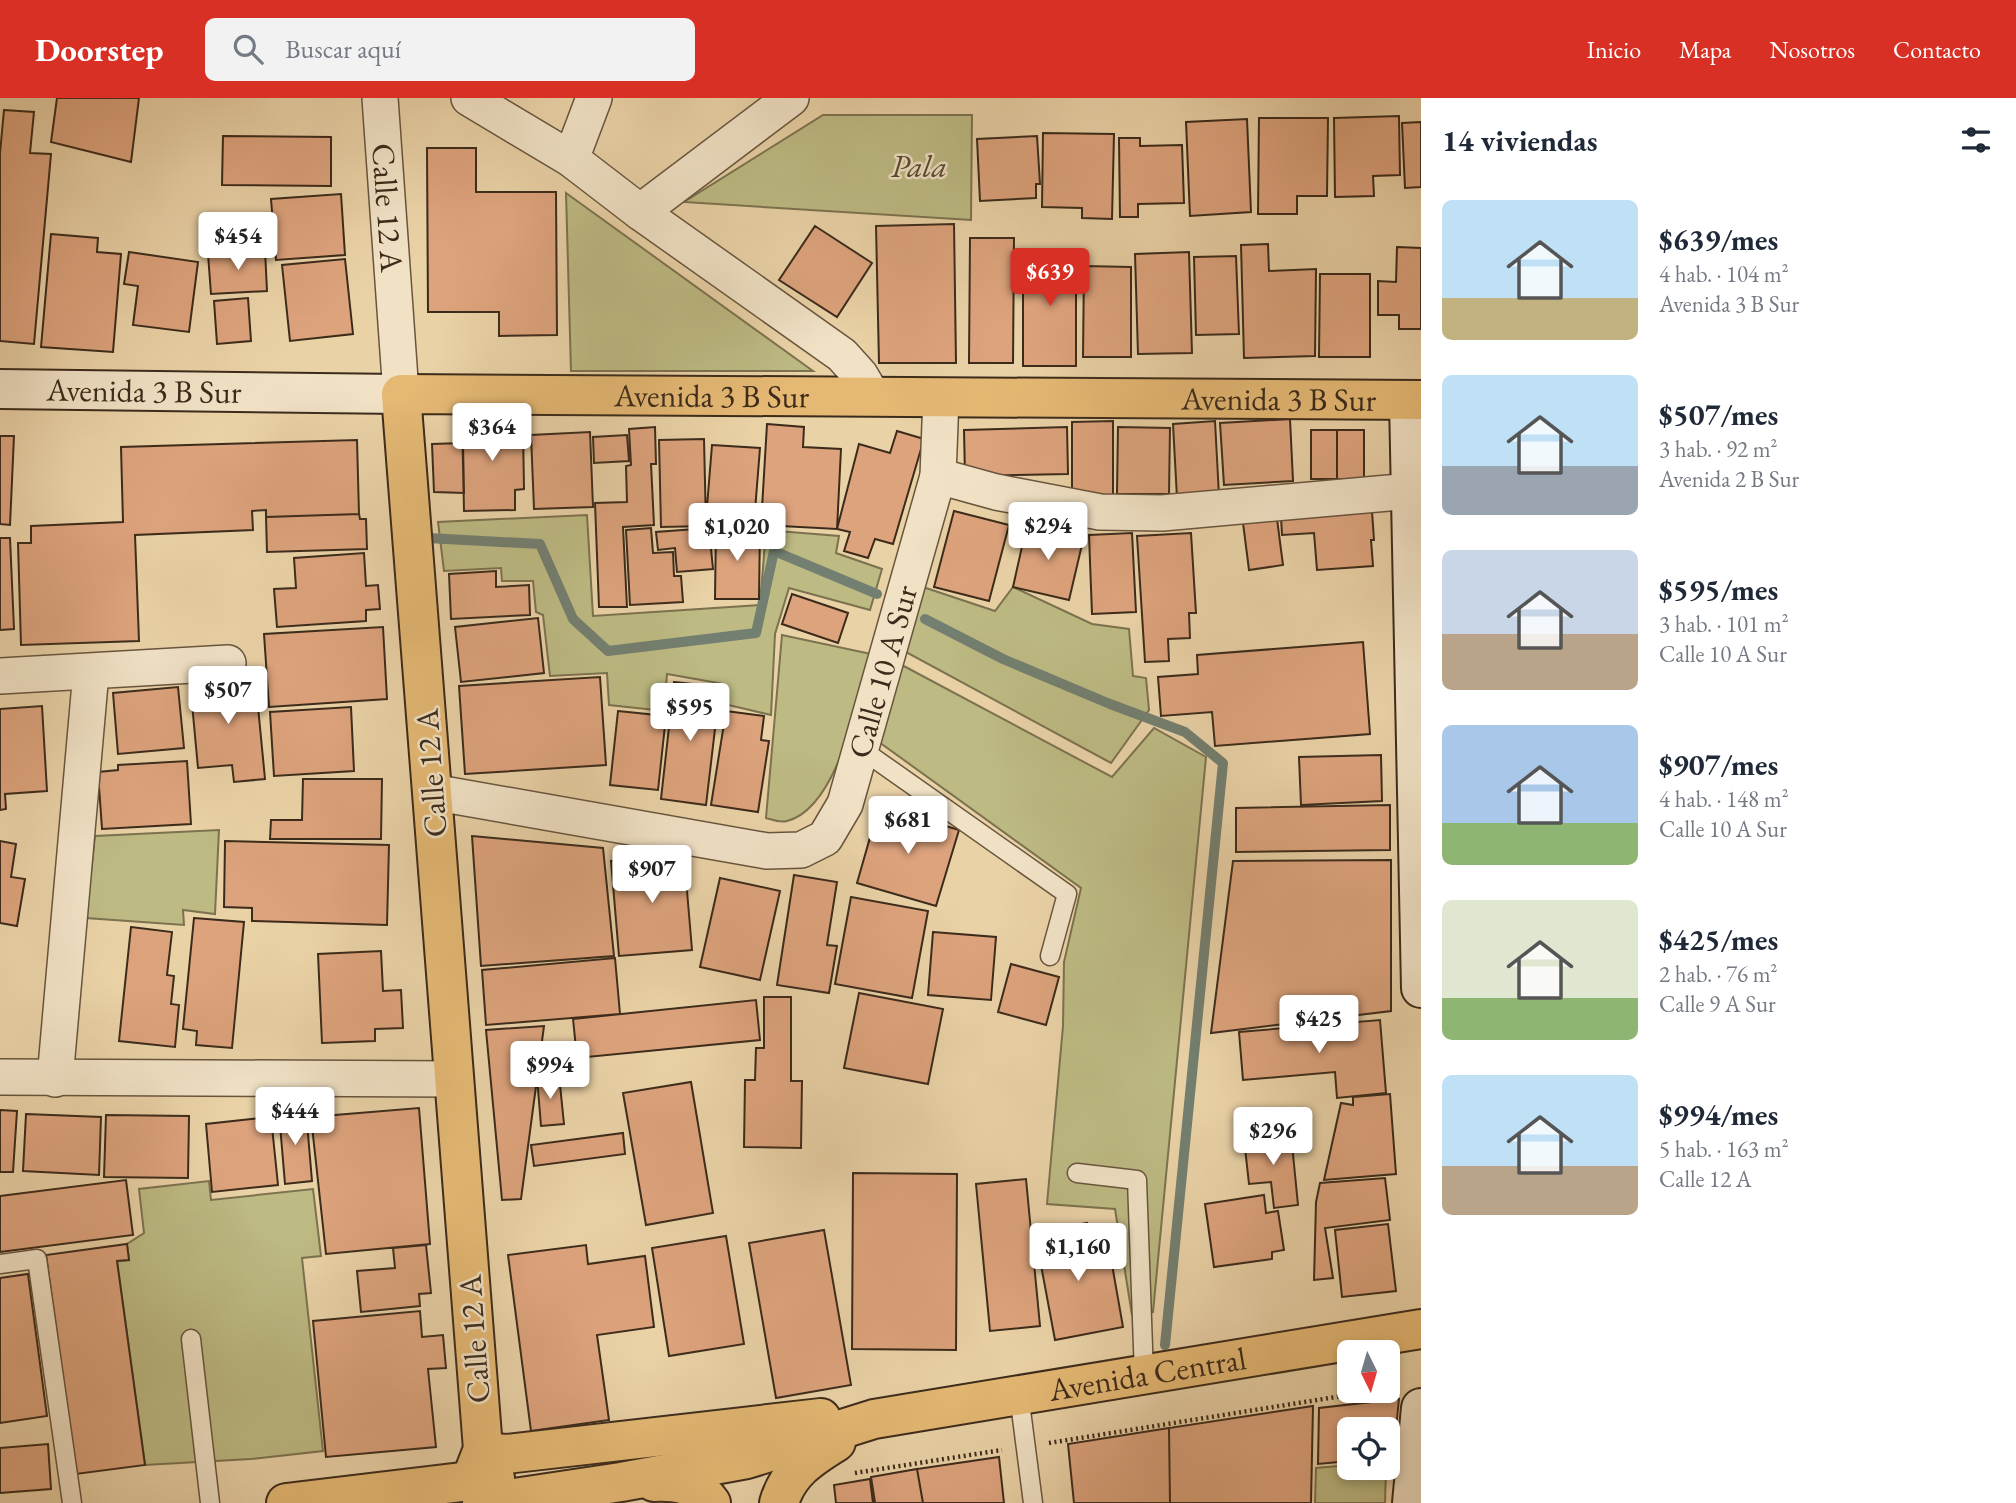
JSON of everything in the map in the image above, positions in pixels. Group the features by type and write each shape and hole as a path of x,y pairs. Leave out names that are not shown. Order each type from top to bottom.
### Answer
{"main road":[{"name":"Avenida 3 B Sur","path":"401,394 1415,400"},
{"name":"Calle 12 A","path":"401,394 454,1080 479,1477"},
{"path":"406,454 416,434 430,417 448,403 469,394"},
{"name":"Avenida Central","path":"874,1419 1421,1329"},
{"path":"479,1477 494,1453 506,1454 830,1417 874,1419"},
{"path":"479,1477 564,1498 621,1482 747,1460 874,1419"},
{"path":"779,1503 787,1482 799,1467 874,1419"},
{"path":"286,1503 479,1477 705,1454 730,1454 747,1460 761,1484 765,1503"},
{"path":"621,1482 682,1483 701,1492 711,1503"}],"street":[{"name":"Calle 12 A","path":"380,98 401,394"},
{"path":"469,98 571,159 640,212 842,355 860,375 873,397"},
{"path":"571,159 594,98"},
{"path":"640,212 791,98"},
{"name":"Avenida 3 B Sur","path":"0,390 401,394"},
{"name":"Calle 10 A Sur","path":"432,792 767,851 801,850 825,838 845,804 938,476 941,397"},
{"path":"1415,400 1411,491 1421,988"},
{"path":"938,476 996,492 1100,512 1162,513 1411,491"},
{"path":"0,676 228,663"},
{"path":"54,1079 90,672"},
{"path":"0,1077 454,1080"},
{"path":"1412,1503 1421,1408"}],"lane":[{"path":"861,749 1067,894 1050,956"},
{"path":"1077,1173 1137,1180 1143,1375"},
{"path":"0,1264 37,1259 72,1503"},
{"path":"191,1339 210,1503"},
{"path":"1018,1395 1033,1503"}],"path":[{"path":"846,1475 1337,1397"}],"green space":[{"name":"Pala","path":"823,115 972,115 971,220 684,202"},
{"path":"566,193 813,371 571,371"},
{"path":"587,515 593,616 760,605 766,530 839,536 836,553 882,569 870,610 789,588 775,634 771,715 724,704 724,684 667,674 664,711 609,705 607,673 550,676 543,615 536,612 533,581 502,581 501,568 444,571 438,522"},
{"path":"923,587 995,611 1013,587 1092,624 1129,629 1133,676 1146,678 1149,710 1111,763 904,651"},
{"path":"782,635 871,654 852,723 833,774 820,796 805,812 782,822 766,818"},
{"path":"900,664 1112,777 1154,728 1206,757 1153,1312 1132,1315 1115,1209 1047,1204 1063,1026 1064,962 1081,888 879,742"},
{"path":"219,830 215,914 183,910 184,925 86,918 95,836"},
{"path":"209,1181 211,1200 313,1189 321,1256 302,1258 323,1451 251,1459 145,1465 117,1261 129,1260 127,1244 144,1233 139,1189"},
{"path":"1337,1466 1337,1480 1386,1480 1385,1503 1315,1503 1316,1468"}],"building":[{"path":"57,98 139,98 131,162 51,142"},
{"path":"4,110 34,112 30,153 51,154 34,344 0,341 0,153"},
{"path":"1399,116 1400,175 1373,176 1374,196 1335,197 1334,118"},
{"path":"1259,118 1328,118 1327,196 1297,196 1297,214 1258,214"},
{"path":"1247,119 1251,212 1190,216 1186,122"},
{"path":"1421,122 1421,187 1405,188 1402,123"},
{"path":"1043,133 1114,134 1112,219 1082,218 1082,208 1042,207"},
{"path":"223,136 331,137 331,186 222,185"},
{"path":"1037,136 1040,184 1036,184 1036,198 980,201 977,139"},
{"path":"1119,138 1140,138 1140,146 1182,145 1184,203 1138,204 1138,217 1120,217"},
{"path":"427,148 476,148 476,192 556,192 557,335 499,336 499,312 428,312"},
{"path":"341,194 345,255 276,260 271,199"},
{"path":"954,224 956,363 879,363 876,226"},
{"path":"815,226 872,263 837,317 779,280"},
{"path":"51,234 98,238 97,252 121,254 113,352 41,347"},
{"path":"970,238 1014,238 1013,363 969,363"},
{"path":"1268,244 1269,271 1316,269 1315,356 1244,358 1241,245"},
{"path":"1397,247 1421,248 1421,329 1399,329 1399,315 1378,315 1378,281 1396,282"},
{"path":"1076,249 1076,366 1023,366 1023,250"},
{"path":"265,250 267,291 211,294 208,254"},
{"path":"129,252 198,262 189,332 133,325 138,286 124,284"},
{"path":"1189,252 1192,353 1138,354 1135,254"},
{"path":"1236,256 1239,334 1196,335 1194,257"},
{"path":"345,259 353,334 290,341 282,265"},
{"path":"1084,266 1131,267 1131,357 1083,357"},
{"path":"1320,274 1370,274 1370,357 1319,357"},
{"path":"248,298 251,341 217,344 214,301"},
{"path":"516,417 517,430 523,430 524,489 515,490 515,510 464,511 462,418"},
{"path":"1290,419 1293,481 1224,485 1220,423"},
{"path":"1113,421 1113,497 1072,497 1072,422"},
{"path":"1215,421 1219,496 1177,498 1173,424"},
{"path":"767,424 804,427 803,447 841,449 837,529 761,525"},
{"path":"655,427 656,464 651,464 654,525 623,527 627,607 599,607 595,503 627,502 626,466 631,465 629,429"},
{"path":"1067,427 1068,474 965,476 964,430"},
{"path":"1118,427 1170,428 1169,494 1117,494"},
{"path":"1311,430 1337,430 1337,479 1311,479"},
{"path":"1337,430 1364,430 1364,479 1337,479"},
{"path":"897,431 924,439 893,544 875,539 868,558 844,551 850,532 837,529 859,444 890,453"},
{"path":"590,432 593,507 534,509 531,435"},
{"path":"627,435 629,461 594,463 593,437"},
{"path":"0,436 14,436 10,525 0,524"},
{"path":"704,439 706,526 661,527 659,440"},
{"path":"357,440 359,514 266,517 266,510 252,511 253,530 135,535 139,641 21,645 18,543 31,543 31,526 123,522 121,447"},
{"path":"463,443 464,493 434,492 432,444"},
{"path":"712,445 760,448 754,523 706,519"},
{"path":"954,511 1009,525 989,601 934,587"},
{"path":"1372,511 1373,566 1317,570 1314,533 1282,535 1281,517"},
{"path":"359,514 360,519 366,519 367,549 267,552 266,517"},
{"path":"1277,519 1283,565 1249,570 1243,523"},
{"path":"1027,524 1084,536 1069,600 1013,587"},
{"path":"716,527 760,528 759,599 715,599"},
{"path":"651,528 653,553 673,552 674,576 681,576 683,602 630,605 626,530"},
{"path":"709,528 713,569 677,572 675,548 658,550 656,532"},
{"path":"1132,533 1136,612 1092,614 1089,535"},
{"path":"1191,533 1196,613 1189,613 1190,638 1168,639 1169,661 1145,662 1137,536"},
{"path":"0,538 10,538 14,629 0,630"},
{"path":"364,553 366,586 378,585 380,609 366,610 366,621 277,627 274,589 296,588 294,558"},
{"path":"496,571 496,587 529,585 530,615 451,619 449,574"},
{"path":"792,594 848,613 838,643 782,624"},
{"path":"538,618 544,673 461,682 455,627"},
{"path":"383,627 387,699 269,707 264,634"},
{"path":"1363,642 1370,734 1215,746 1212,712 1161,716 1158,677 1198,674 1197,655"},
{"path":"255,676 265,779 234,782 232,765 198,768 190,682"},
{"path":"600,677 606,765 465,774 459,686"},
{"path":"674,682 720,687 706,805 661,799"},
{"path":"178,687 184,748 118,754 113,693"},
{"path":"42,706 47,791 5,794 6,809 0,810 0,709"},
{"path":"351,707 354,771 274,776 270,712"},
{"path":"618,711 666,716 658,790 610,785"},
{"path":"726,711 764,716 761,740 769,741 758,812 711,805"},
{"path":"1381,755 1382,801 1301,805 1299,757"},
{"path":"187,761 191,824 102,829 98,772 118,770 118,765"},
{"path":"303,779 382,779 381,839 270,839 271,820 302,820"},
{"path":"1390,805 1390,850 1236,852 1236,808"},
{"path":"879,806 959,830 936,906 857,883"},
{"path":"472,836 603,848 614,956 481,966"},
{"path":"0,841 16,844 11,877 25,879 17,926 0,923"},
{"path":"225,841 389,845 387,925 252,921 252,908 224,907"},
{"path":"684,855 692,950 619,956 611,861"},
{"path":"1391,860 1391,1011 1211,1033 1233,861"},
{"path":"794,875 837,882 827,945 837,946 829,993 777,985"},
{"path":"720,878 780,891 760,980 700,967"},
{"path":"851,897 928,911 912,998 835,984"},
{"path":"194,918 244,922 232,1048 196,1045 197,1031 183,1029"},
{"path":"131,927 172,932 167,975 174,976 171,1004 179,1005 175,1047 119,1041"},
{"path":"933,932 996,937 991,1000 928,995"},
{"path":"381,951 383,991 401,990 403,1028 375,1029 375,1041 322,1043 318,954"},
{"path":"615,958 620,1014 486,1025 482,970"},
{"path":"1011,964 1059,977 1046,1025 998,1012"},
{"path":"859,993 943,1009 928,1084 844,1068"},
{"path":"764,997 791,997 791,1081 802,1081 801,1148 744,1147 745,1080 755,1080 756,1048 764,1048"},
{"path":"756,1000 760,1040 577,1058 573,1019"},
{"path":"1380,1020 1386,1093 1337,1098 1335,1072 1243,1080 1239,1032"},
{"path":"544,1026 521,1199 502,1200 486,1030"},
{"path":"559,1075 564,1124 541,1126 537,1077"},
{"path":"691,1082 713,1213 646,1225 623,1093"},
{"path":"1390,1094 1396,1174 1324,1180 1341,1103 1353,1105 1353,1097"},
{"path":"419,1108 430,1244 326,1254 311,1117"},
{"path":"0,1110 17,1111 13,1172 0,1172"},
{"path":"306,1111 312,1181 285,1184 279,1113"},
{"path":"26,1114 101,1117 99,1175 23,1171"},
{"path":"106,1115 189,1116 188,1178 104,1177"},
{"path":"271,1117 278,1185 212,1192 206,1124"},
{"path":"623,1133 625,1154 534,1166 531,1145"},
{"path":"1291,1134 1298,1205 1274,1208 1271,1182 1249,1184 1244,1139"},
{"path":"853,1173 957,1174 956,1350 852,1349"},
{"path":"1385,1178 1390,1220 1325,1228 1333,1278 1314,1280 1316,1202 1320,1183"},
{"path":"1026,1179 1040,1326 990,1331 976,1184"},
{"path":"126,1180 133,1235 0,1252 0,1196"},
{"path":"1264,1195 1266,1213 1278,1211 1284,1250 1272,1252 1272,1259 1214,1267 1205,1204"},
{"path":"1087,1223 1093,1256 1110,1253 1123,1327 1055,1340 1035,1233"},
{"path":"1388,1224 1396,1291 1342,1297 1335,1230"},
{"path":"824,1230 851,1385 776,1398 749,1243"},
{"path":"726,1236 744,1344 669,1356 652,1248"},
{"path":"127,1244 129,1260 117,1261 145,1465 76,1474 46,1255"},
{"path":"426,1245 431,1293 419,1294 420,1306 361,1312 357,1271 395,1268 393,1248"},
{"path":"586,1245 588,1264 645,1256 654,1327 597,1335 609,1420 531,1431 508,1255"},
{"path":"28,1274 47,1416 0,1423 0,1278"},
{"path":"420,1311 422,1337 443,1335 446,1368 428,1369 436,1447 326,1457 313,1321"},
{"path":"1355,1404 1398,1404 1397,1417 1337,1417 1337,1462 1318,1464 1319,1408"},
{"path":"1313,1406 1311,1503 1170,1503 1169,1428"},
{"path":"1169,1428 1170,1503 1074,1503 1068,1444"},
{"path":"48,1444 51,1489 0,1493 0,1448"},
{"path":"999,1457 1004,1503 923,1503 917,1469"},
{"path":"917,1469 923,1503 875,1503 871,1477"},
{"path":"870,1479 873,1503 836,1503 834,1485"}],"waterway":[{"path":"428,538 540,544 573,619 608,651 756,633 774,551 877,594"},
{"path":"925,619 1003,659 1185,732 1223,763 1165,1345"}]}
